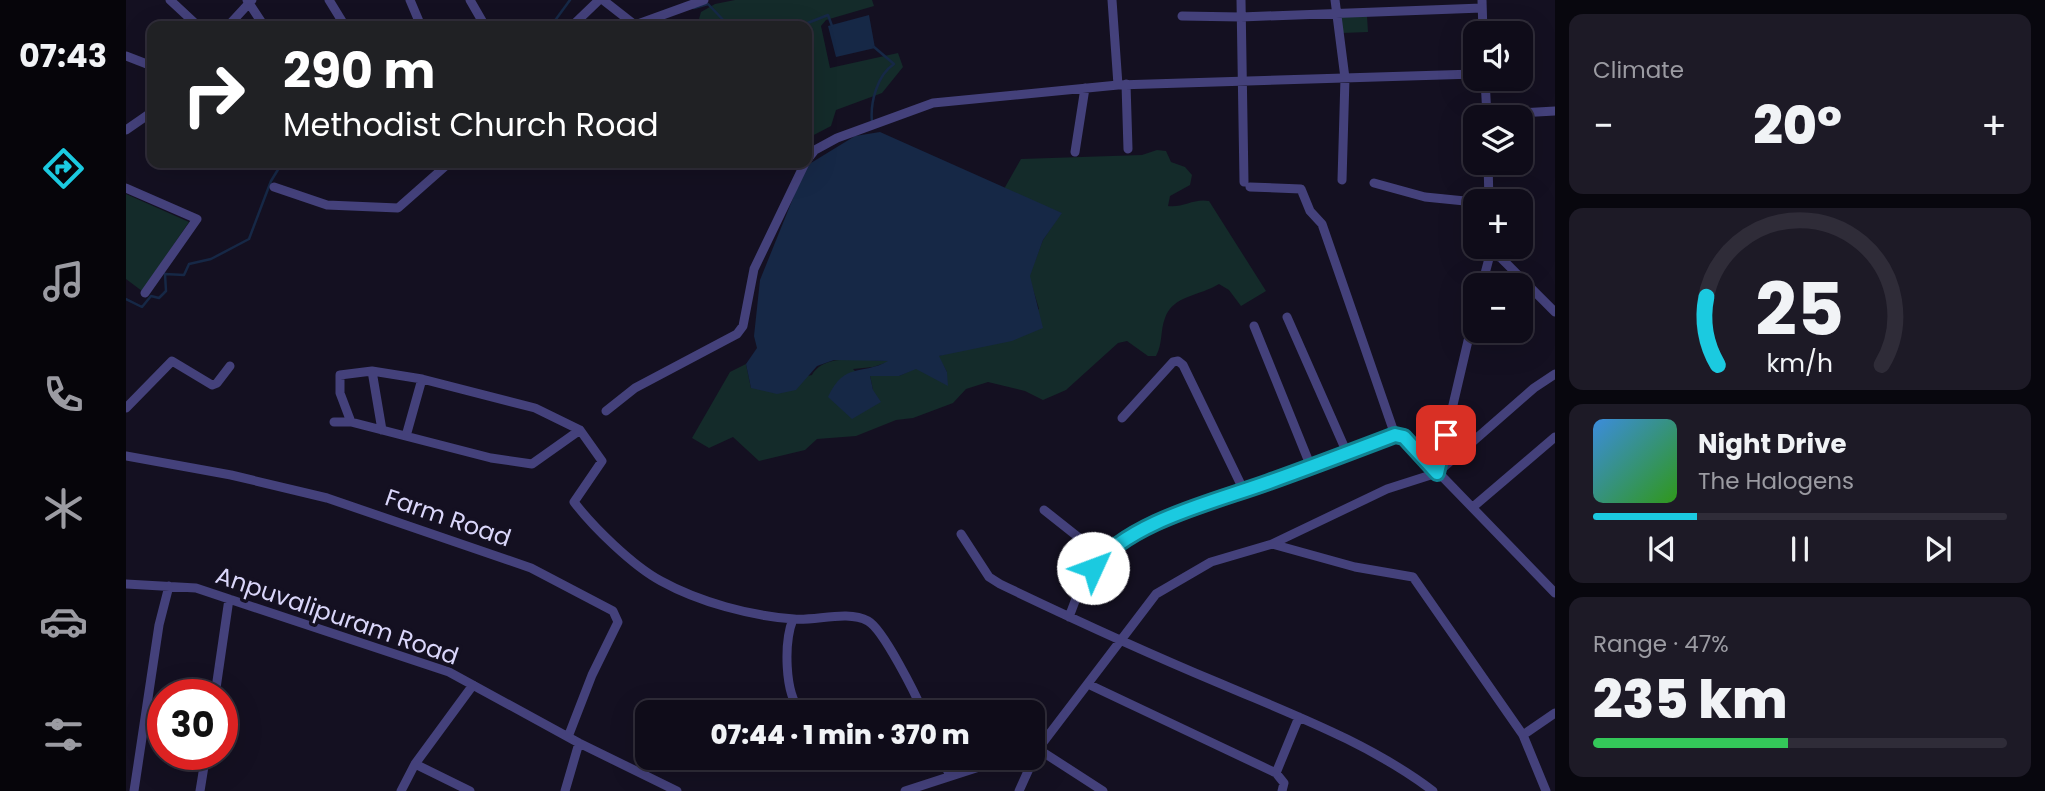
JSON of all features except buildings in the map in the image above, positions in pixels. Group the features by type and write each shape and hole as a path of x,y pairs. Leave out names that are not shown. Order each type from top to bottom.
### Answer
{"street":[{"path":"170,0 193,21"},
{"path":"329,0 342,21"},
{"path":"410,0 419,21"},
{"path":"470,0 482,21"},
{"path":"578,21 601,0 630,21"},
{"path":"1112,0 1128,149"},
{"path":"1241,0 1247,184 1301,189 1310,211 1322,224 1395,435"},
{"path":"1335,0 1345,78 1342,180"},
{"path":"232,21 249,1 261,21"},
{"path":"646,21 700,1"},
{"path":"1182,16 1241,17 1482,4"},
{"path":"126,56 147,64"},
{"path":"812,154 837,138 933,103 1122,85 1463,74"},
{"path":"1075,152 1085,88"},
{"path":"1533,113 1555,111"},
{"path":"126,130 147,115"},
{"path":"274,187 327,205 398,208 437,168"},
{"path":"606,411 635,388 737,334 743,326 754,269 803,168"},
{"path":"1374,183 1425,197 1463,201"},
{"path":"126,188 197,219 145,293"},
{"path":"1502,259 1555,312"},
{"path":"1287,317 1347,453"},
{"path":"1254,326 1311,467"},
{"path":"1437,473 1467,343"},
{"path":"126,408 172,361 212,384 217,383 230,366"},
{"path":"1122,418 1173,362 1178,361 1183,365 1244,491"},
{"path":"372,371 382,430"},
{"path":"351,422 340,393 340,375 372,371 422,379 534,408 580,430 603,461 574,502 619,548 659,580 697,597 793,620 858,618 871,622 894,655 917,700"},
{"path":"1045,738 1090,685 1156,594 1211,562 1272,544 1387,489 1437,473 1534,388 1555,374"},
{"path":"406,436 422,379"},
{"path":"334,422 351,422 491,458 532,464 580,430"},
{"path":"1069,617 1083,580 1102,556 1132,535 1395,435 1404,437 1554,588"},
{"path":"1473,507 1555,437"},
{"name":"Farm Road","path":"126,456 231,475 340,502 531,568 613,611 618,622 592,675 568,737"},
{"path":"1044,510 1102,556"},
{"path":"961,534 989,577 1121,641 1299,717 1408,772 1433,791"},
{"path":"1272,544 1355,567 1413,577 1523,735 1546,791"},
{"name":"Anpuvalipuram Road","path":"126,584 196,588 449,672 579,743 677,791"},
{"path":"134,791 159,625 169,586"},
{"path":"217,679 229,599"},
{"path":"793,620 785,645 789,677 797,700"},
{"path":"401,791 415,764 473,685"},
{"path":"1090,685 1276,773 1284,783 1282,791"},
{"path":"1523,735 1555,713"},
{"path":"1276,773 1299,717"},
{"path":"565,791 579,743"},
{"path":"1045,756 1103,791"},
{"path":"415,764 470,791"},
{"path":"200,791 203,770"},
{"path":"947,770 949,774"},
{"path":"905,791 920,788 964,770"},
{"path":"1019,791 1027,770"}],"green space":[{"path":"735,0 872,0 874,6 826,20 821,26 830,68 898,53 903,67 882,93 836,110 831,126 812,136 812,21 698,21 701,12 715,4"},
{"path":"1367,16 1368,32 1342,33 1341,17"},
{"path":"1157,150 1166,151 1171,162 1185,167 1192,175 1190,185 1170,196 1168,206 1209,201 1266,291 1241,306 1229,290 1219,284 1181,300 1169,310 1165,318 1156,356 1148,356 1127,341 1118,343 1066,390 1043,400 1025,391 988,382 966,389 953,403 913,418 896,420 856,436 817,439 805,450 759,461 733,437 709,448 692,438 730,372 746,364 751,388 812,375 827,363 848,359 891,361 873,367 853,369 873,390 870,376 899,376 916,368 947,372 938,356 966,349 1039,309 1029,276 1043,240 1061,213 1004,189 1021,159 1142,155"},
{"path":"126,194 189,222 142,291 126,279"}],"water":[{"path":"869,15 875,48 836,57 828,26"},
{"path":"880,132 1062,213 1043,240 1030,276 1043,328 1012,341 939,356 947,372 948,386 916,369 899,376 870,376 873,390 881,402 852,419 828,397 834,386 847,374 888,361 834,360 817,366 796,390 777,394 751,388 746,364 757,348 754,336 760,280 805,168 812,168 812,162 855,136"}],"waterway":[{"path":"555,21 570,0"},
{"path":"694,8 708,4 724,21"},
{"path":"812,21 828,15 832,26"},
{"path":"872,122 872,106 879,82 894,64 874,47"},
{"path":"126,299 142,307 151,296 159,298 166,291 165,274 184,275 189,264 211,259 249,239 271,181 279,168"}],"route":[{"path":"1093,568 1102,556 1132,535 1187,511 1395,435 1404,437 1437,473 1446,435"}]}
